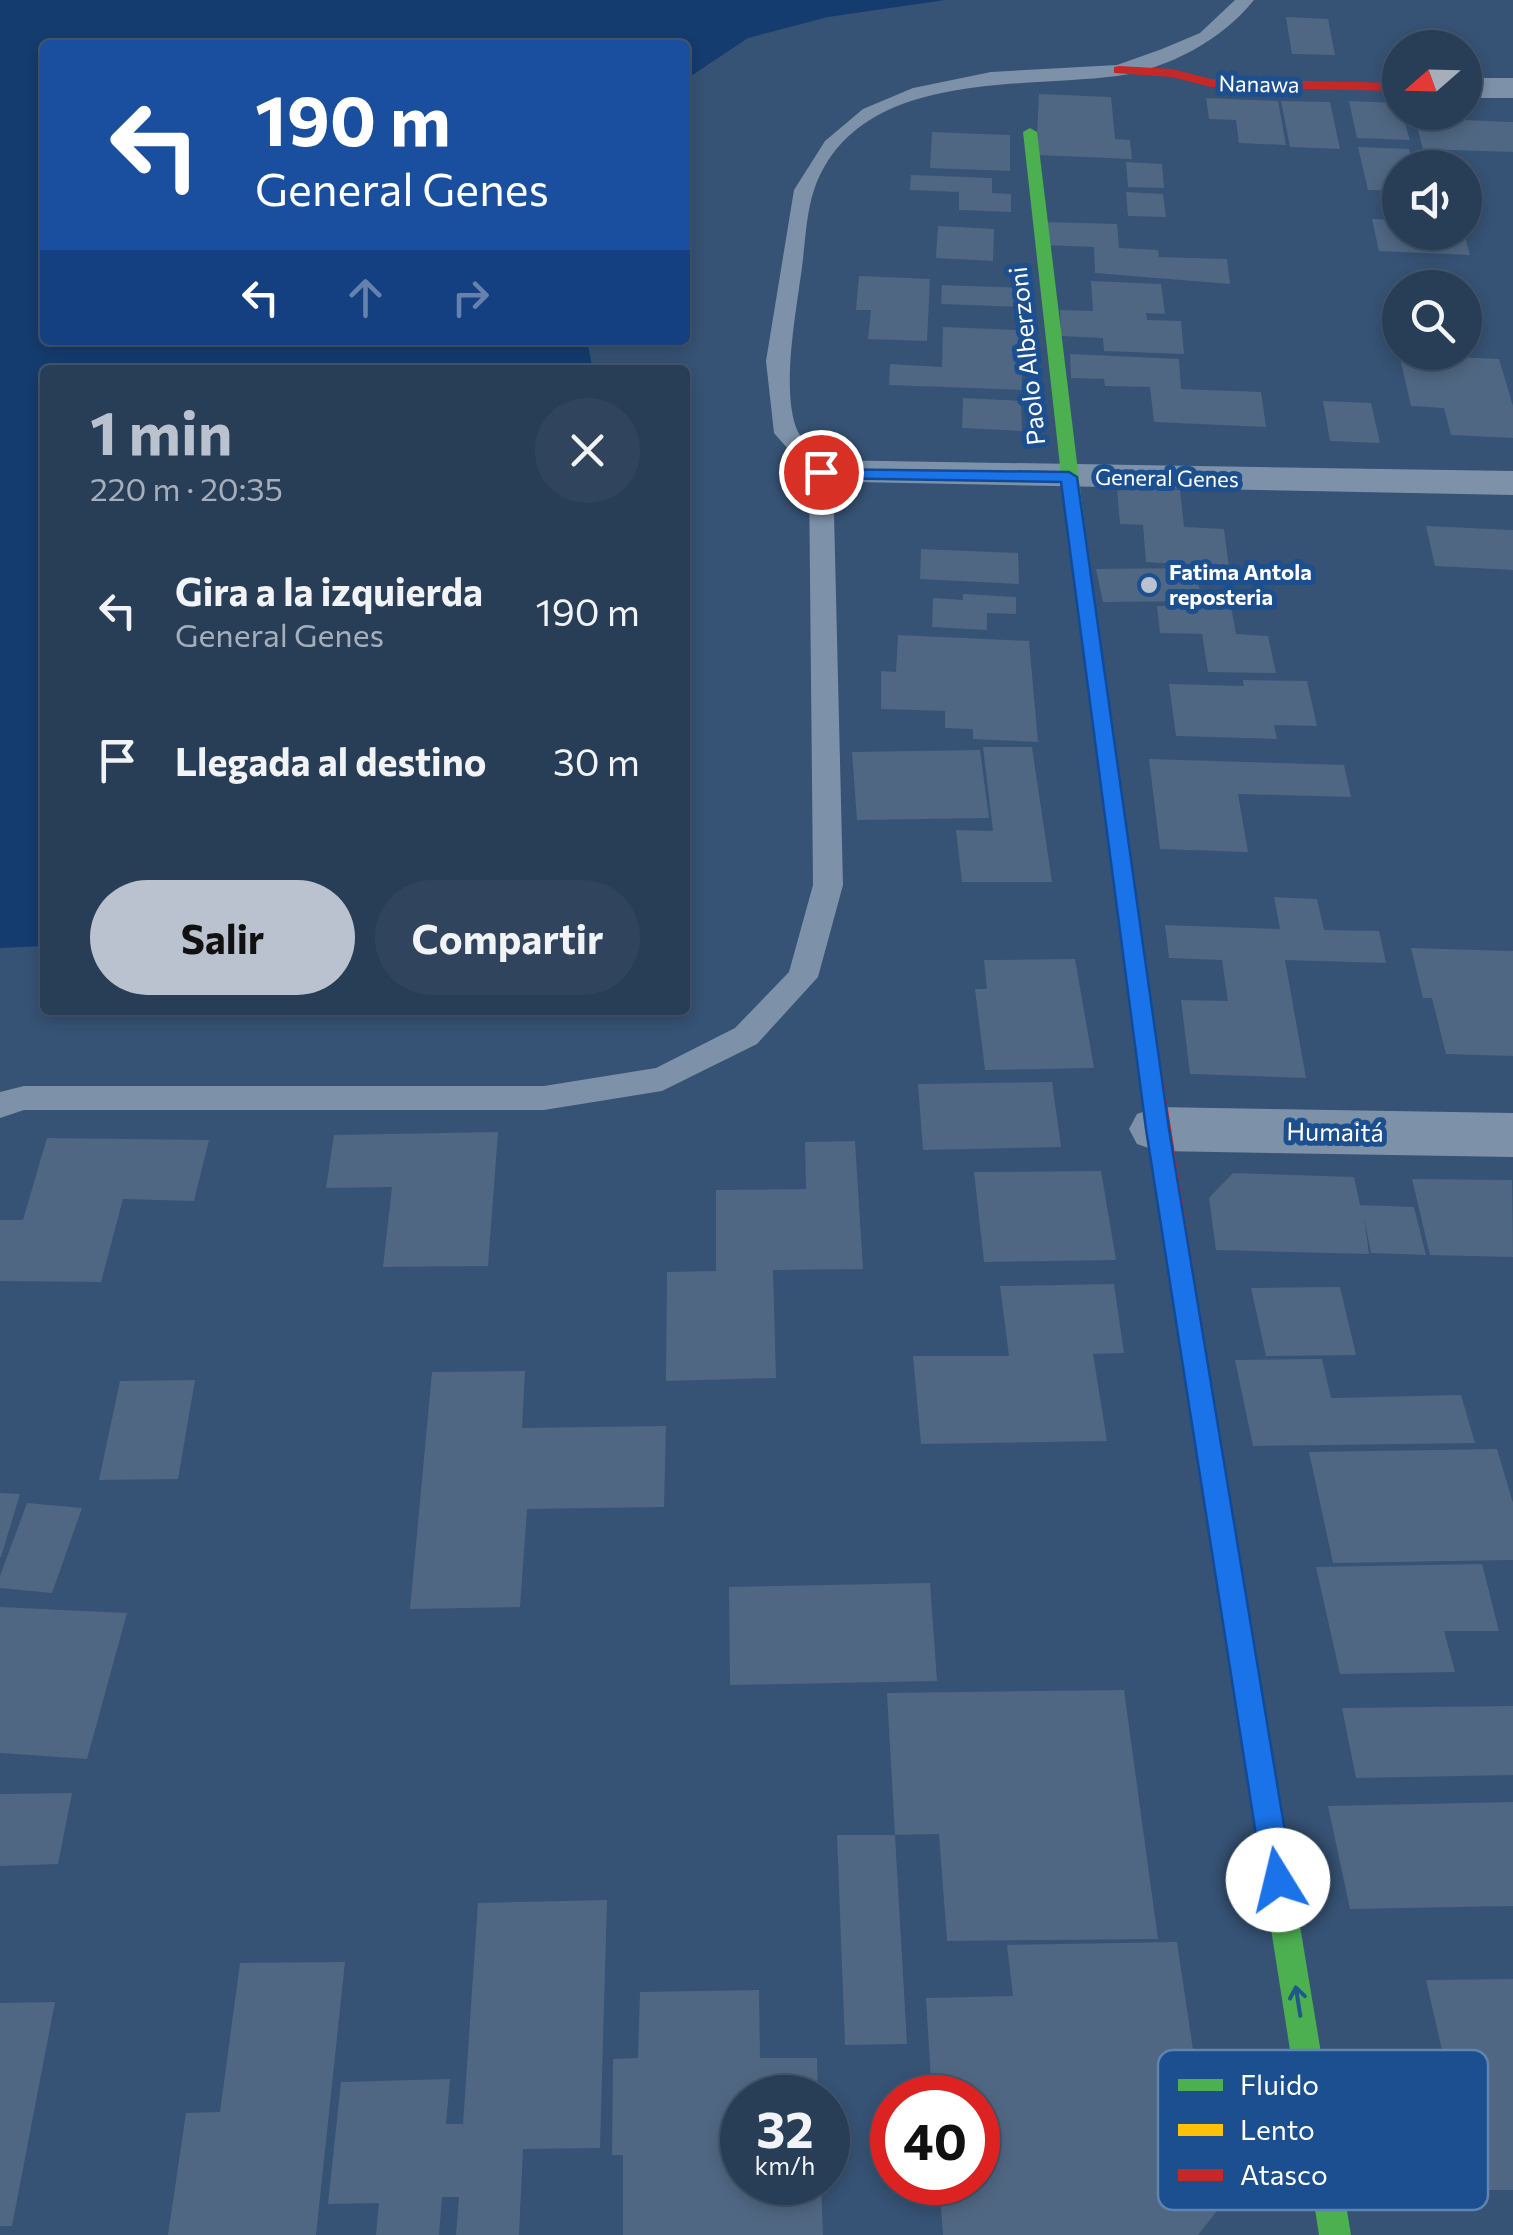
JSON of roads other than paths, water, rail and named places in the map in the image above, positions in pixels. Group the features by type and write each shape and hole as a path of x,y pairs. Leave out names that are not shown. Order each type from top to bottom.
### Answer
{"street":[{"name":"Nanawa","path":"1119,70 1172,73 1210,83 1382,86"},
{"path":"1482,88 1513,88"},
{"name":"Paolo Alberzoni","path":"1030,132 1069,477 1158,1129 1305,2050"},
{"name":"General Genes","path":"821,472 1513,484"},
{"name":"Humaitá","path":"1158,1129 1513,1135"},
{"name":"Paolo Alberzoni","path":"1331,2210 1335,2235"}],"lane":[{"path":"0,1105 24,1098 544,1098 662,1078 746,1036 803,977 828,885 821,472 786,434 778,361 804,190 832,145 870,113 920,92 991,78 1119,70 1206,37 1245,0"}],"water":[{"path":"0,0 945,0 828,17 748,38 690,77 690,40 40,40 40,345 588,345 592,365 40,365 40,946 0,948"}],"place":[{"name":"Fatima Antola reposteria","path":"1149,585"}]}
